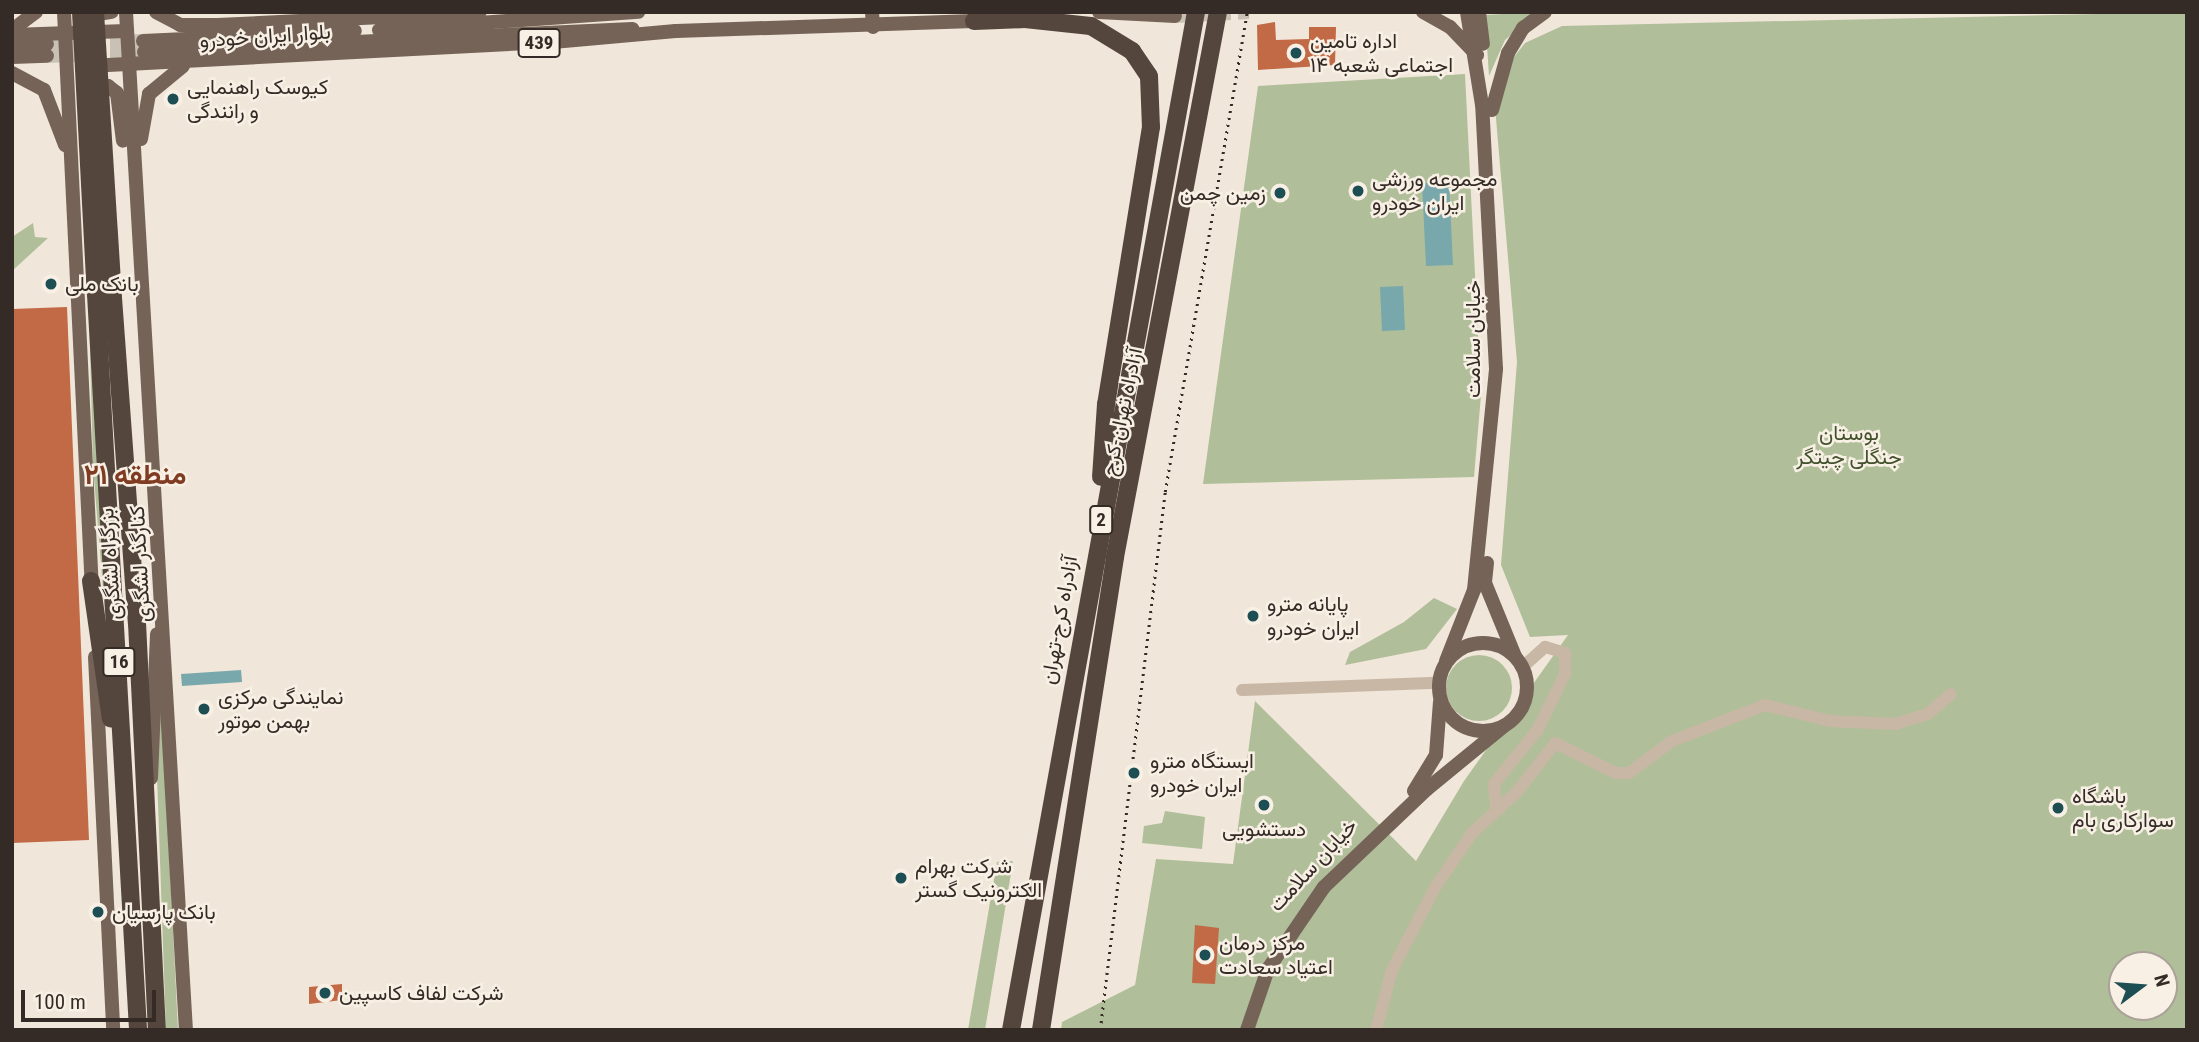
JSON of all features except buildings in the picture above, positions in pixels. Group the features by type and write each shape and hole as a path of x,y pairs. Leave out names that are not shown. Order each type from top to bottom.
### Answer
{"highway":[{"name":"بزرگراه لشگری","path":"80,12 147,836 157,1030"},
{"name":"بزرگراه لشگری","path":"95,12 104,296 138,1030"},
{"name":"آزادراه کرج-تهران","path":"1012,1030 1096,540 1143,325 1196,12"},
{"name":"آزادراه تهران-کرج","path":"1041,1027 1115,557 1218,12"},
{"path":"974,21 1025,19 1091,26 1132,51 1149,76 1151,127 1106,404 1096,540"},
{"path":"91,581 129,881"}],"main road":[{"path":"12,33 36,12"},
{"path":"64,12 76,212 113,1030"},
{"path":"80,12 92,17 112,12"},
{"name":"کنارگذر لشگری","path":"125,12 162,554 186,1030"},
{"name":"بلوار ایران خودرو","path":"156,12 180,25 480,24 676,31"},
{"name":"بلوار ایران خودرو","path":"144,46 638,12"},
{"path":"1099,12 1175,16"},
{"path":"1423,12 1450,27 1478,56"},
{"name":"خیابان سلامت","path":"1446,661 1474,590 1495,381 1496,313 1478,56 1467,12"},
{"name":"خیابان سلامت","path":"1479,12 1492,110 1505,371 1485,583 1497,624 1519,662"},
{"path":"1492,110 1508,52 1523,29 1545,12"},
{"name":"بلوار ایران خودرو","path":"67,67 205,62 872,20 974,21"},
{"path":"12,33 127,31"},
{"path":"12,46 47,50 12,57"},
{"path":"147,343 142,113 159,81 184,66 205,62"},
{"path":"12,73 34,81 53,103 76,212"},
{"path":"74,173 78,97 88,87 108,86 120,100 132,271 147,343"},
{"path":"147,836 162,554"},
{"path":"1474,644 1503,648 1519,662 1523,707 1504,726 1466,726 1440,702 1437,683 1446,661 1474,644"},
{"name":"خیابان سلامت","path":"1240,1030 1269,954 1294,910 1399,807 1431,768 1440,702"},
{"name":"خیابان سلامت","path":"1247,1030 1268,969 1324,887 1427,789 1504,726"}],"street":[{"path":"1496,807 1494,783 1538,729 1565,674 1565,653 1545,647 1519,662"},
{"path":"1242,691 1437,683"},
{"path":"1376,1030 1392,970 1413,927 1472,834 1496,807 1516,793 1555,743 1616,773 1629,773 1672,741 1765,705 1830,721 1895,724 1928,714 1951,694"}],"green space":[{"path":"1537,12 1505,40 1489,76 1485,15"},
{"name":"بوستان جنگلی چیتگر","path":"2187,12 2187,1030 1061,1030 1062,1022 1135,985 1156,859 1233,864 1255,701 1416,861 1464,781 1568,635 1530,637 1501,565 1517,362 1495,107 1507,66 1525,43 1562,26"},
{"name":"مجموعه ورزشی ایران خودرو","path":"1465,74 1481,395 1474,477 1203,484 1258,86"},
{"path":"33,223 35,237 48,238 12,271 12,237"},
{"path":"88,270 107,638 93,466"},
{"path":"1434,598 1457,609 1426,649 1345,665 1350,652 1404,622"},
{"path":"1479,655 1492,657 1507,670 1512,688 1510,701 1497,716 1479,721 1466,719 1451,706 1446,688 1448,675 1461,660"},
{"path":"159,656 178,1030 166,1030 156,747"},
{"path":"1165,811 1205,817 1202,849 1142,843 1144,826 1162,823"},
{"path":"1013,861 985,1030 968,1030 997,862"}],"water":[{"path":"1449,182 1453,265 1426,266 1422,183"},
{"path":"1403,286 1405,330 1382,331 1380,287"},
{"path":"241,670 242,682 182,686 181,674"}],"tunnel":[{"path":"1175,16 1249,12"},
{"path":"47,44 143,41"},
{"path":"47,56 140,52"}],"railway":[{"path":"1100,1030 1165,492 1247,12"}],"place":[{"name":"اداره تامین اجتماعی شعبه ۱۴","path":"1296,53"},
{"name":"کیوسک راهنمایی و رانندگی","path":"173,99"},
{"name":"مجموعه ورزشی ایران خودرو","path":"1358,191"},
{"name":"زمین چمن","path":"1280,193"},
{"name":"بانک ملی","path":"51,284"},
{"name":"پایانه مترو ایران خودرو","path":"1253,616"},
{"name":"نمایندگی مرکزی بهمن موتور","path":"204,709"},
{"name":"ایستگاه مترو ایران خودرو","path":"1134,773"},
{"name":"دستشویی","path":"1264,805"},
{"name":"باشگاه سوارکاری بام","path":"2058,808"},
{"name":"شرکت بهرام الکترونیک گستر","path":"901,878"},
{"name":"بانک پارسیان","path":"98,912"},
{"name":"مرکز درمان اعتیاد سعادت","path":"1205,955"},
{"name":"شرکت لفاف کاسپین","path":"325,993"}],"district":[{"name":"منطقه ۲۱","path":"135,475"}]}
